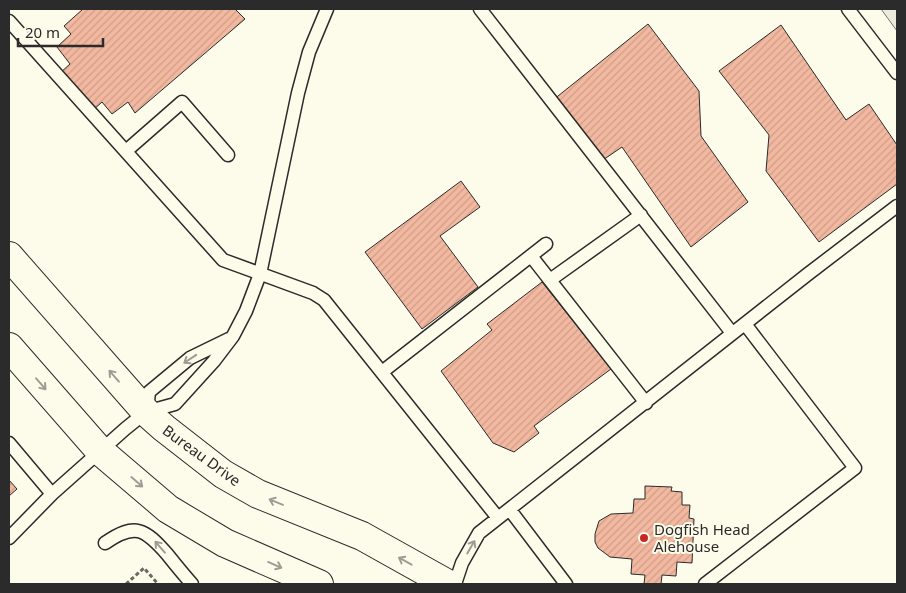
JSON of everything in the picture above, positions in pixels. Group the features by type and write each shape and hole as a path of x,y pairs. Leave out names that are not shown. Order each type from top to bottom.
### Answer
{"street":[{"name":"Bureau Drive","path":"9,256 146,412 223,474 258,494 362,536 448,584"},
{"path":"9,347 100,451 168,509 225,543 319,584"}],"lane":[{"path":"9,538 52,494 146,412 175,404 214,361 233,336 246,311 260,274 298,93 309,52 327,9"},
{"path":"480,9 732,333"},
{"path":"848,9 897,73"},
{"path":"9,21 223,260 314,293 324,300 498,518"},
{"path":"126,152 182,102 228,155"},
{"path":"455,584 462,563 480,533 732,333 897,206"},
{"path":"550,280 641,215"},
{"path":"382,372 546,244"},
{"path":"531,256 646,403"},
{"path":"706,584 855,468 745,324"},
{"path":"146,412 149,392 190,358 233,336"},
{"path":"9,443 52,494"},
{"path":"510,510 566,584"},
{"path":"105,543 131,530 145,533 156,542 192,584"}],"path":[{"path":"126,584 144,568 158,584"}],"shaded area":[{"path":"881,9 897,9 897,31"}],"building":[{"path":"83,9 238,9 236,10 245,19 135,113 128,102 112,114 102,102 92,111 60,73 70,64 57,47 71,34 64,26"},
{"path":"648,24 699,91 701,136 748,202 691,247 622,147 600,162 553,100"},
{"path":"781,25 846,120 869,104 897,145 897,184 819,242 766,171 769,135 719,71"},
{"path":"461,181 480,207 440,236 478,287 422,329 365,252"},
{"path":"542,282 611,369 534,426 539,433 514,452 493,443 441,371 492,330 487,324"},
{"path":"9,480 17,489 9,496"},
{"name":"Dogfish Head Alehouse","path":"645,486 672,487 671,491 682,492 682,505 690,505 689,518 694,519 692,563 677,562 676,576 662,575 661,584 644,584 645,575 631,574 632,559 610,557 598,548 595,542 599,521 611,514 633,513 634,499 645,499"}],"place":[{"name":"Dogfish Head Alehouse","path":"644,538"}]}
